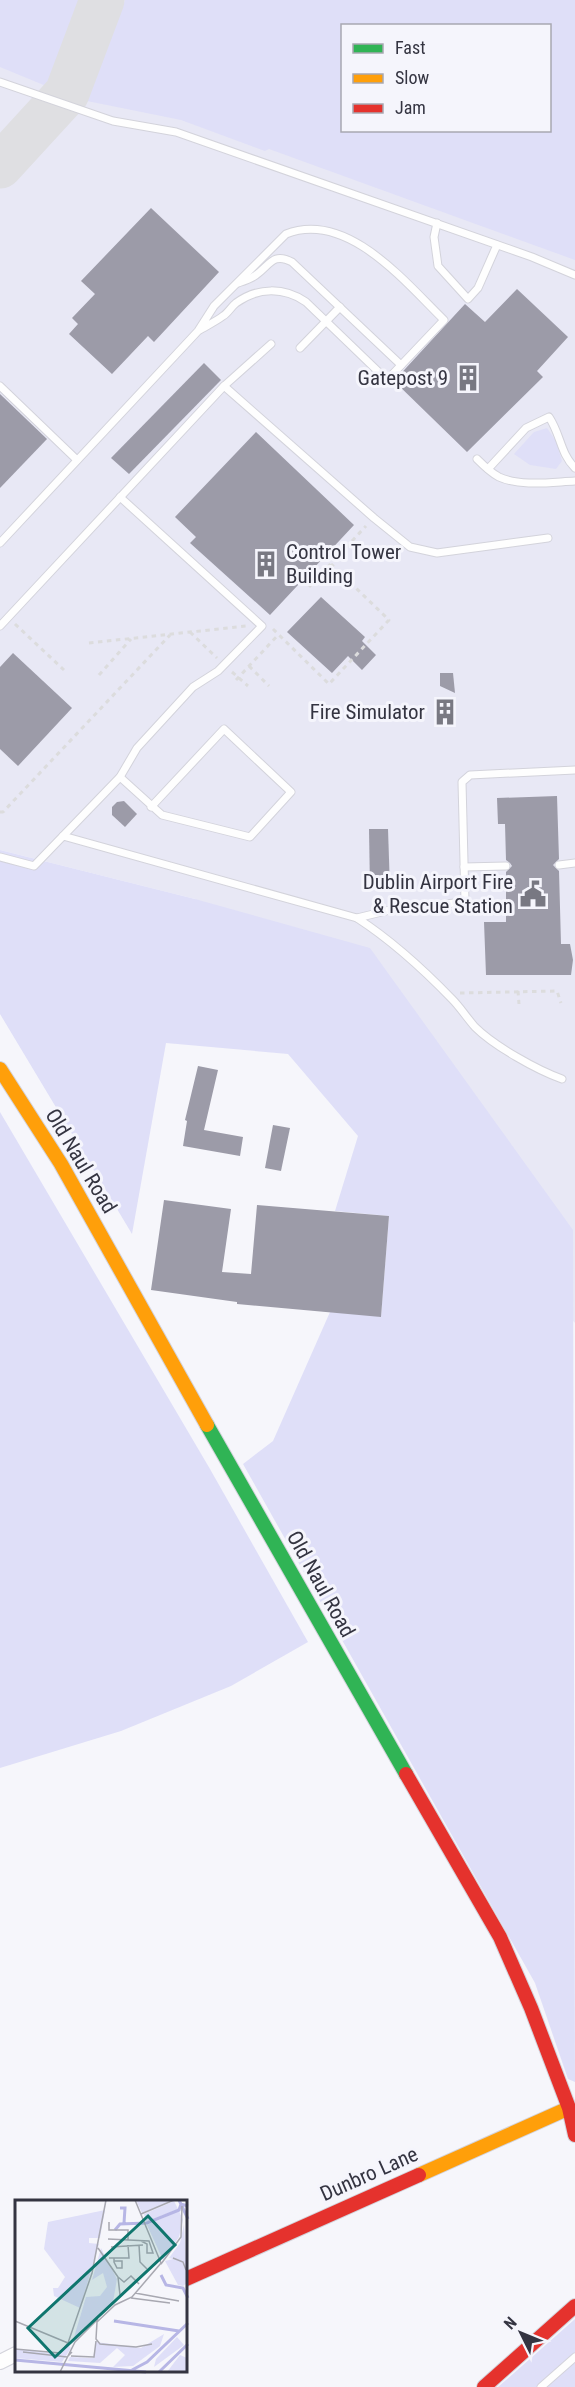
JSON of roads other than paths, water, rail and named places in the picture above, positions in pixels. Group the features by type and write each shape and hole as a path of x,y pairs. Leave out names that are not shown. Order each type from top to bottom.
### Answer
{"main road":[{"name":"Old Naul Road","path":"0,1069 61,1164 322,1629 500,1938 531,2008 569,2108 575,2135"},
{"name":"Dunbro Lane","path":"188,2278 569,2108"},
{"path":"484,2387 574,2307"}],"street":[{"path":"0,2362 15,2355"}],"lane":[{"path":"0,82 113,121 176,132 575,274"},
{"path":"437,223 434,237 438,266 468,299 478,288 497,245"},
{"path":"0,543 198,331 214,306 286,234 299,229 312,229 365,246 444,320 387,380 326,321 294,294 273,290 247,296 223,316 198,331"},
{"path":"236,284 254,276 272,260 284,258 292,262 401,365"},
{"path":"300,348 340,307"},
{"path":"0,626 224,386 271,344"},
{"path":"0,386 77,460"},
{"path":"224,386 410,547 437,553 548,538"},
{"path":"488,469 526,428 549,417 558,432 565,458 575,468"},
{"path":"477,459 498,477 508,480 575,481"},
{"path":"0,857 34,866 120,777 137,748 193,687 218,671 262,626 120,497"},
{"path":"120,777 151,807 162,815 250,837 291,792 224,729 151,807"},
{"path":"357,918 394,909 465,902 462,782 470,775 575,770"},
{"path":"63,836 357,918 379,932 405,955 453,999 475,1027 497,1046 548,1074 562,1079"},
{"path":"559,865 575,863"},
{"path":"464,867 506,866"},
{"path":"541,2387 575,2357"}],"place":[{"name":"Gatepost 9","path":"468,378"},
{"name":"Control Tower Building","path":"266,564"},
{"name":"Fire Simulator","path":"445,712"},
{"name":"Dublin Airport Fire & Rescue Station","path":"533,894"}]}
